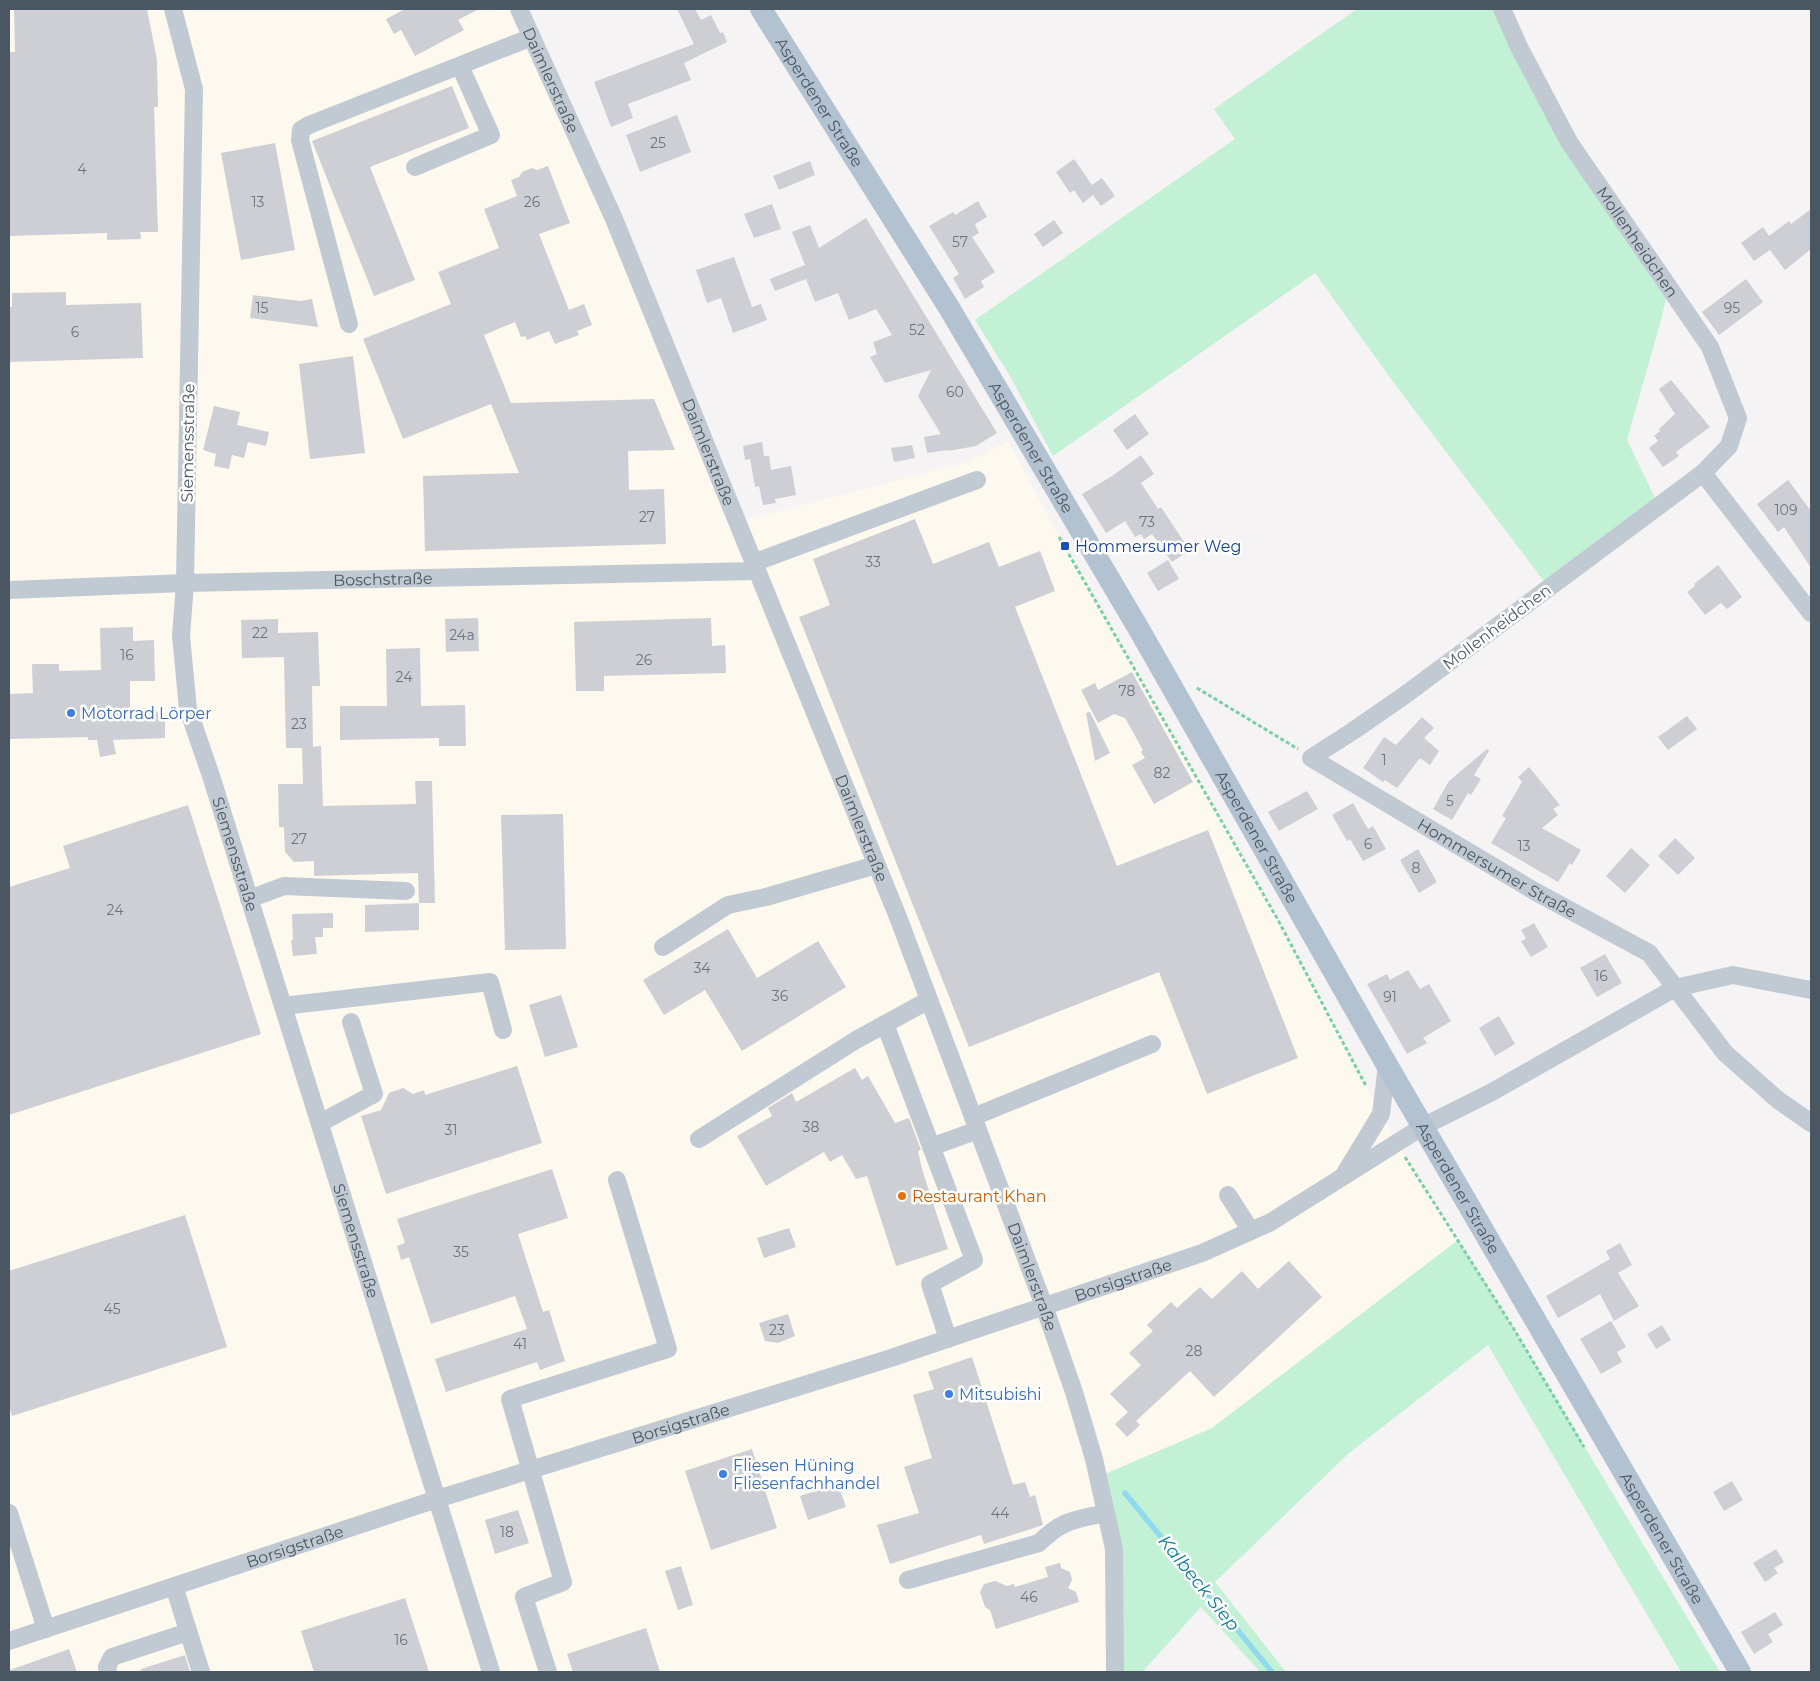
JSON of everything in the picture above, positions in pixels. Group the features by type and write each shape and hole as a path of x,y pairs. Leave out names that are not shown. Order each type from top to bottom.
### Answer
{"main road":[{"name":"Asperdener Straße","path":"761,9 948,306 1140,631 1386,1065 1740,1672"}],"street":[{"name":"Siemensstraße","path":"173,9 194,89 185,583 181,636 188,709 320,1123 491,1672"},
{"name":"Daimlerstraße","path":"519,9 614,219 876,865 976,1123 1044,1306 1074,1392 1094,1459 1114,1549 1116,1672"},
{"name":"Mollenheidchen","path":"1312,758 1406,695 1703,473 1729,446 1738,418 1710,347 1569,142 1519,47 1502,9"},
{"path":"349,324 300,140 301,130 309,125 532,38"},
{"path":"415,167 491,135 460,66"},
{"path":"1703,473 1811,614"},
{"name":"Boschstraße","path":"9,590 185,583 755,567 977,480"},
{"name":"Hommersumer Straße","path":"1312,758 1536,892 1649,953 1725,1053 1778,1100 1811,1123"},
{"path":"663,947 728,905 766,897 876,865"},
{"path":"249,899 284,886 406,891"},
{"path":"1422,1126 1492,1092 1675,988 1733,975 1811,990"},
{"path":"283,1006 490,982 503,1030"},
{"path":"699,1139 856,1040 929,1000"},
{"path":"320,1123 374,1094 351,1022"},
{"path":"884,1024 974,1260 930,1284 948,1339"},
{"path":"931,1147 976,1123 1152,1044"},
{"name":"Borsigstraße","path":"1341,1179 1381,1114 1386,1065"},
{"name":"Borsigstraße","path":"9,1641 438,1499 948,1339 1202,1253 1271,1222 1422,1126"},
{"path":"548,1672 524,1597 563,1582 510,1399 668,1348 616,1180"},
{"path":"1228,1195 1250,1232"},
{"path":"9,1513 46,1628"},
{"path":"908,1580 1039,1543 1052,1530 1065,1522 1106,1513"},
{"path":"174,1586 201,1672"},
{"path":"108,1672 107,1667 112,1657 188,1632"}],"path":[{"path":"1057,534 1278,920 1381,1114"},
{"path":"1165,676 1181,678 1312,758"},
{"path":"1397,1143 1512,1326 1587,1453"}],"shaded area":[{"path":"9,9 519,9 737,522 971,461 1008,441 1062,542 1278,920 1397,1143 1458,1240 1212,1428 1098,1477 1104,1506 1115,1672 9,1672"}],"green space":[{"path":"1357,9 1502,9 1519,47 1669,287 1627,440 1659,506 1549,588 1394,383 1315,273 1053,456 1010,376 975,320 1235,139 1214,109"},
{"path":"1458,1240 1512,1326 1720,1672 1681,1672 1488,1345 1349,1453 1215,1582 1286,1672 1260,1672 1201,1607 1144,1670 1145,1672 1115,1672 1115,1625 1098,1477 1212,1428"}],"building":[{"path":"14,9 147,9 157,60 158,107 154,107 158,232 140,232 141,239 107,240 107,233 9,236 9,52 15,52"},
{"path":"405,9 479,9 458,20 464,30 415,56 401,30 394,34 386,19"},
{"path":"677,9 695,9 701,20 711,15 720,33 723,32 727,42 684,63 691,80 628,104 633,118 611,127 594,82 694,44"},
{"path":"452,86 469,128 370,167 415,280 374,296 312,141"},
{"path":"677,115 691,152 640,172 626,135"},
{"path":"275,143 295,250 241,260 221,153"},
{"path":"1074,159 1092,185 1102,178 1115,196 1101,206 1093,195 1083,203 1074,190 1070,193 1056,172"},
{"path":"810,161 815,175 779,190 773,176"},
{"path":"548,166 570,223 539,234 569,310 584,304 592,325 577,331 579,335 555,344 549,331 527,340 525,336 521,337 515,322 484,335 511,403 654,399 675,450 628,451 629,490 664,489 666,544 425,551 423,476 519,473 491,404 403,439 363,339 451,304 438,272 499,248 484,209 517,196 511,180 519,177 522,172 532,168 537,170"},
{"path":"978,201 987,217 975,224 979,233 972,237 995,272 981,281 984,287 965,299 953,278 959,274 929,226 953,212 955,215"},
{"path":"772,204 781,229 754,238 744,214"},
{"path":"1811,209 1811,249 1785,270 1770,250 1754,261 1741,243 1763,227 1769,236 1789,221 1791,224"},
{"path":"866,218 997,433 976,446 927,453 924,437 941,434 918,396 931,370 885,383 870,357 877,354 873,342 892,335 876,309 849,320 838,293 815,302 806,279 775,291 770,279 805,265 792,232 810,225 819,248"},
{"path":"1054,220 1063,233 1043,247 1034,234"},
{"path":"734,257 752,307 761,304 767,320 733,333 721,298 707,303 696,270"},
{"path":"1746,279 1763,302 1719,335 1702,312"},
{"path":"66,292 66,305 141,303 143,358 9,362 9,307 12,307 12,293"},
{"path":"253,295 300,301 312,299 318,327 250,318"},
{"path":"353,356 365,453 310,459 299,364"},
{"path":"1671,380 1710,427 1676,452 1679,456 1663,467 1649,448 1658,441 1654,436 1660,431 1659,429 1675,414 1659,389"},
{"path":"214,406 240,412 237,425 269,432 266,446 248,442 244,458 232,455 229,469 214,466 216,454 203,450"},
{"path":"1135,414 1149,434 1127,450 1113,430"},
{"path":"762,442 764,456 769,456 771,470 791,466 796,495 775,499 776,503 763,505 759,486 755,487 750,459 745,460 743,446"},
{"path":"912,445 915,458 894,462 891,448"},
{"path":"1141,455 1154,474 1141,483 1158,509 1161,507 1188,548 1187,552 1172,562 1152,534 1144,539 1141,534 1135,537 1125,521 1106,533 1082,494 1112,476"},
{"path":"1788,480 1811,511 1811,568 1784,527 1778,532 1757,504"},
{"path":"915,519 933,564 989,542 999,567 1040,551 1055,591 1015,607 1117,866 1208,830 1298,1058 1207,1094 1159,972 969,1047 799,617 830,605 813,559"},
{"path":"1168,560 1179,579 1158,591 1147,573"},
{"path":"1718,565 1742,597 1727,609 1721,603 1705,615 1687,592"},
{"path":"478,618 479,651 446,652 445,619"},
{"path":"711,618 712,646 725,645 726,673 604,676 604,691 576,691 574,622"},
{"path":"278,619 278,633 318,632 320,686 312,686 313,747 321,746 323,806 416,804 415,781 432,781 435,903 419,903 418,873 314,876 314,861 294,862 285,852 284,827 279,827 278,784 303,784 302,748 286,748 284,657 242,658 241,620"},
{"path":"133,627 133,641 154,640 155,681 130,681 130,709 153,708 160,715 165,715 165,738 113,740 116,754 100,757 97,740 88,740 88,737 9,739 9,694 33,693 32,664 59,664 59,671 101,670 100,628"},
{"path":"420,648 421,706 465,705 466,746 439,746 439,738 340,740 340,706 387,706 386,649"},
{"path":"1132,672 1193,782 1154,804 1132,765 1145,758 1141,752 1143,750 1125,718 1114,714 1098,723 1081,690 1095,683 1098,690"},
{"path":"1090,712 1110,753 1095,761 1086,713"},
{"path":"1687,716 1697,729 1668,750 1658,737"},
{"path":"1422,717 1434,728 1424,738 1439,751 1430,765 1420,758 1397,788 1385,780 1383,782 1363,768 1384,737 1396,745"},
{"path":"1487,749 1489,751 1474,775 1481,779 1471,795 1468,793 1452,820 1433,809 1449,781"},
{"path":"1529,767 1560,805 1553,809 1558,815 1542,828 1581,850 1558,882 1491,843 1506,818 1502,816 1522,782 1518,777"},
{"path":"1307,791 1318,809 1279,831 1268,812"},
{"path":"1353,803 1368,829 1373,826 1386,849 1363,861 1350,839 1347,841 1332,815"},
{"path":"188,805 261,1034 9,1115 9,887 70,868 63,846"},
{"path":"563,814 566,949 505,950 501,815"},
{"path":"1675,838 1695,858 1678,875 1658,856"},
{"path":"1631,848 1650,865 1625,893 1606,876"},
{"path":"1418,849 1437,882 1419,893 1400,860"},
{"path":"419,903 419,930 365,932 365,905"},
{"path":"333,913 333,928 323,928 323,937 315,937 317,954 293,956 291,940 293,940 292,914"},
{"path":"1534,923 1548,947 1531,957 1521,941 1526,939 1521,930"},
{"path":"728,929 757,978 818,941 846,987 742,1051 705,990 664,1015 643,980"},
{"path":"1605,954 1622,983 1597,997 1580,968"},
{"path":"1408,970 1420,989 1429,984 1451,1021 1423,1038 1427,1043 1407,1054 1367,984 1387,974 1390,980"},
{"path":"561,995 578,1047 545,1057 529,1005"},
{"path":"1499,1016 1515,1044 1495,1056 1479,1028"},
{"path":"517,1066 542,1143 386,1194 361,1116 381,1110 389,1093 403,1088 413,1094 424,1090 425,1095"},
{"path":"855,1068 862,1080 868,1076 895,1123 909,1118 921,1150 918,1151 922,1169 948,1249 896,1266 867,1176 856,1179 842,1155 830,1162 824,1152 766,1186 737,1136 772,1116 768,1108 792,1093 796,1102"},
{"path":"552,1169 568,1218 518,1234 543,1312 549,1310 565,1361 540,1370 537,1362 446,1392 435,1359 527,1329 515,1296 431,1324 409,1257 401,1260 397,1246 405,1243 397,1219"},
{"path":"185,1215 227,1347 12,1416 9,1406 9,1271"},
{"path":"789,1228 796,1247 764,1258 757,1238"},
{"path":"1620,1243 1632,1265 1618,1273 1639,1306 1614,1321 1600,1294 1558,1318 1546,1296 1610,1259 1606,1251"},
{"path":"1289,1261 1322,1297 1214,1397 1190,1371 1136,1421 1140,1425 1127,1437 1115,1424 1128,1412 1110,1394 1141,1365 1129,1353 1153,1331 1147,1325 1171,1302 1177,1308 1200,1287 1212,1299 1242,1271 1258,1289"},
{"path":"788,1314 795,1336 778,1343 765,1341 759,1323"},
{"path":"1611,1321 1626,1347 1617,1352 1622,1362 1601,1374 1580,1339"},
{"path":"1662,1325 1671,1340 1656,1349 1647,1334"},
{"path":"972,1357 1013,1485 1025,1482 1030,1497 1035,1495 1043,1525 984,1544 981,1535 890,1564 877,1525 919,1513 904,1467 932,1458 913,1395 934,1389 928,1372"},
{"path":"752,1449 777,1528 711,1550 685,1471"},
{"path":"1732,1481 1743,1500 1724,1511 1713,1492"},
{"path":"838,1484 846,1507 808,1520 800,1496"},
{"path":"518,1510 529,1543 495,1554 485,1520"},
{"path":"1776,1549 1784,1562 1774,1568 1778,1573 1765,1582 1753,1563"},
{"path":"1060,1563 1061,1568 1070,1572 1072,1580 1068,1588 1076,1592 1079,1602 996,1629 990,1610 985,1607 980,1592 984,1584 995,1581 1007,1586 1014,1584 1015,1587 1048,1577 1045,1567"},
{"path":"681,1566 693,1605 678,1610 665,1571"},
{"path":"405,1598 429,1672 314,1672 301,1631"},
{"path":"1775,1612 1783,1625 1768,1634 1773,1642 1754,1654 1741,1632"},
{"path":"646,1628 660,1672 573,1672 567,1654"},
{"path":"69,1649 77,1672 10,1672 10,1670"},
{"path":"185,1655 190,1672 141,1672 141,1669"}],"waterway":[{"name":"Kalbeck Siep","path":"1125,1493 1272,1672"}],"place":[{"name":"Hommersumer Weg","path":"1065,546"},
{"name":"Motorrad Lörper","path":"71,713"},
{"name":"Restaurant Khan","path":"902,1196"},
{"name":"Mitsubishi","path":"949,1394"},
{"name":"Fliesen Hüning Fliesenfachhandel","path":"723,1474"}]}
